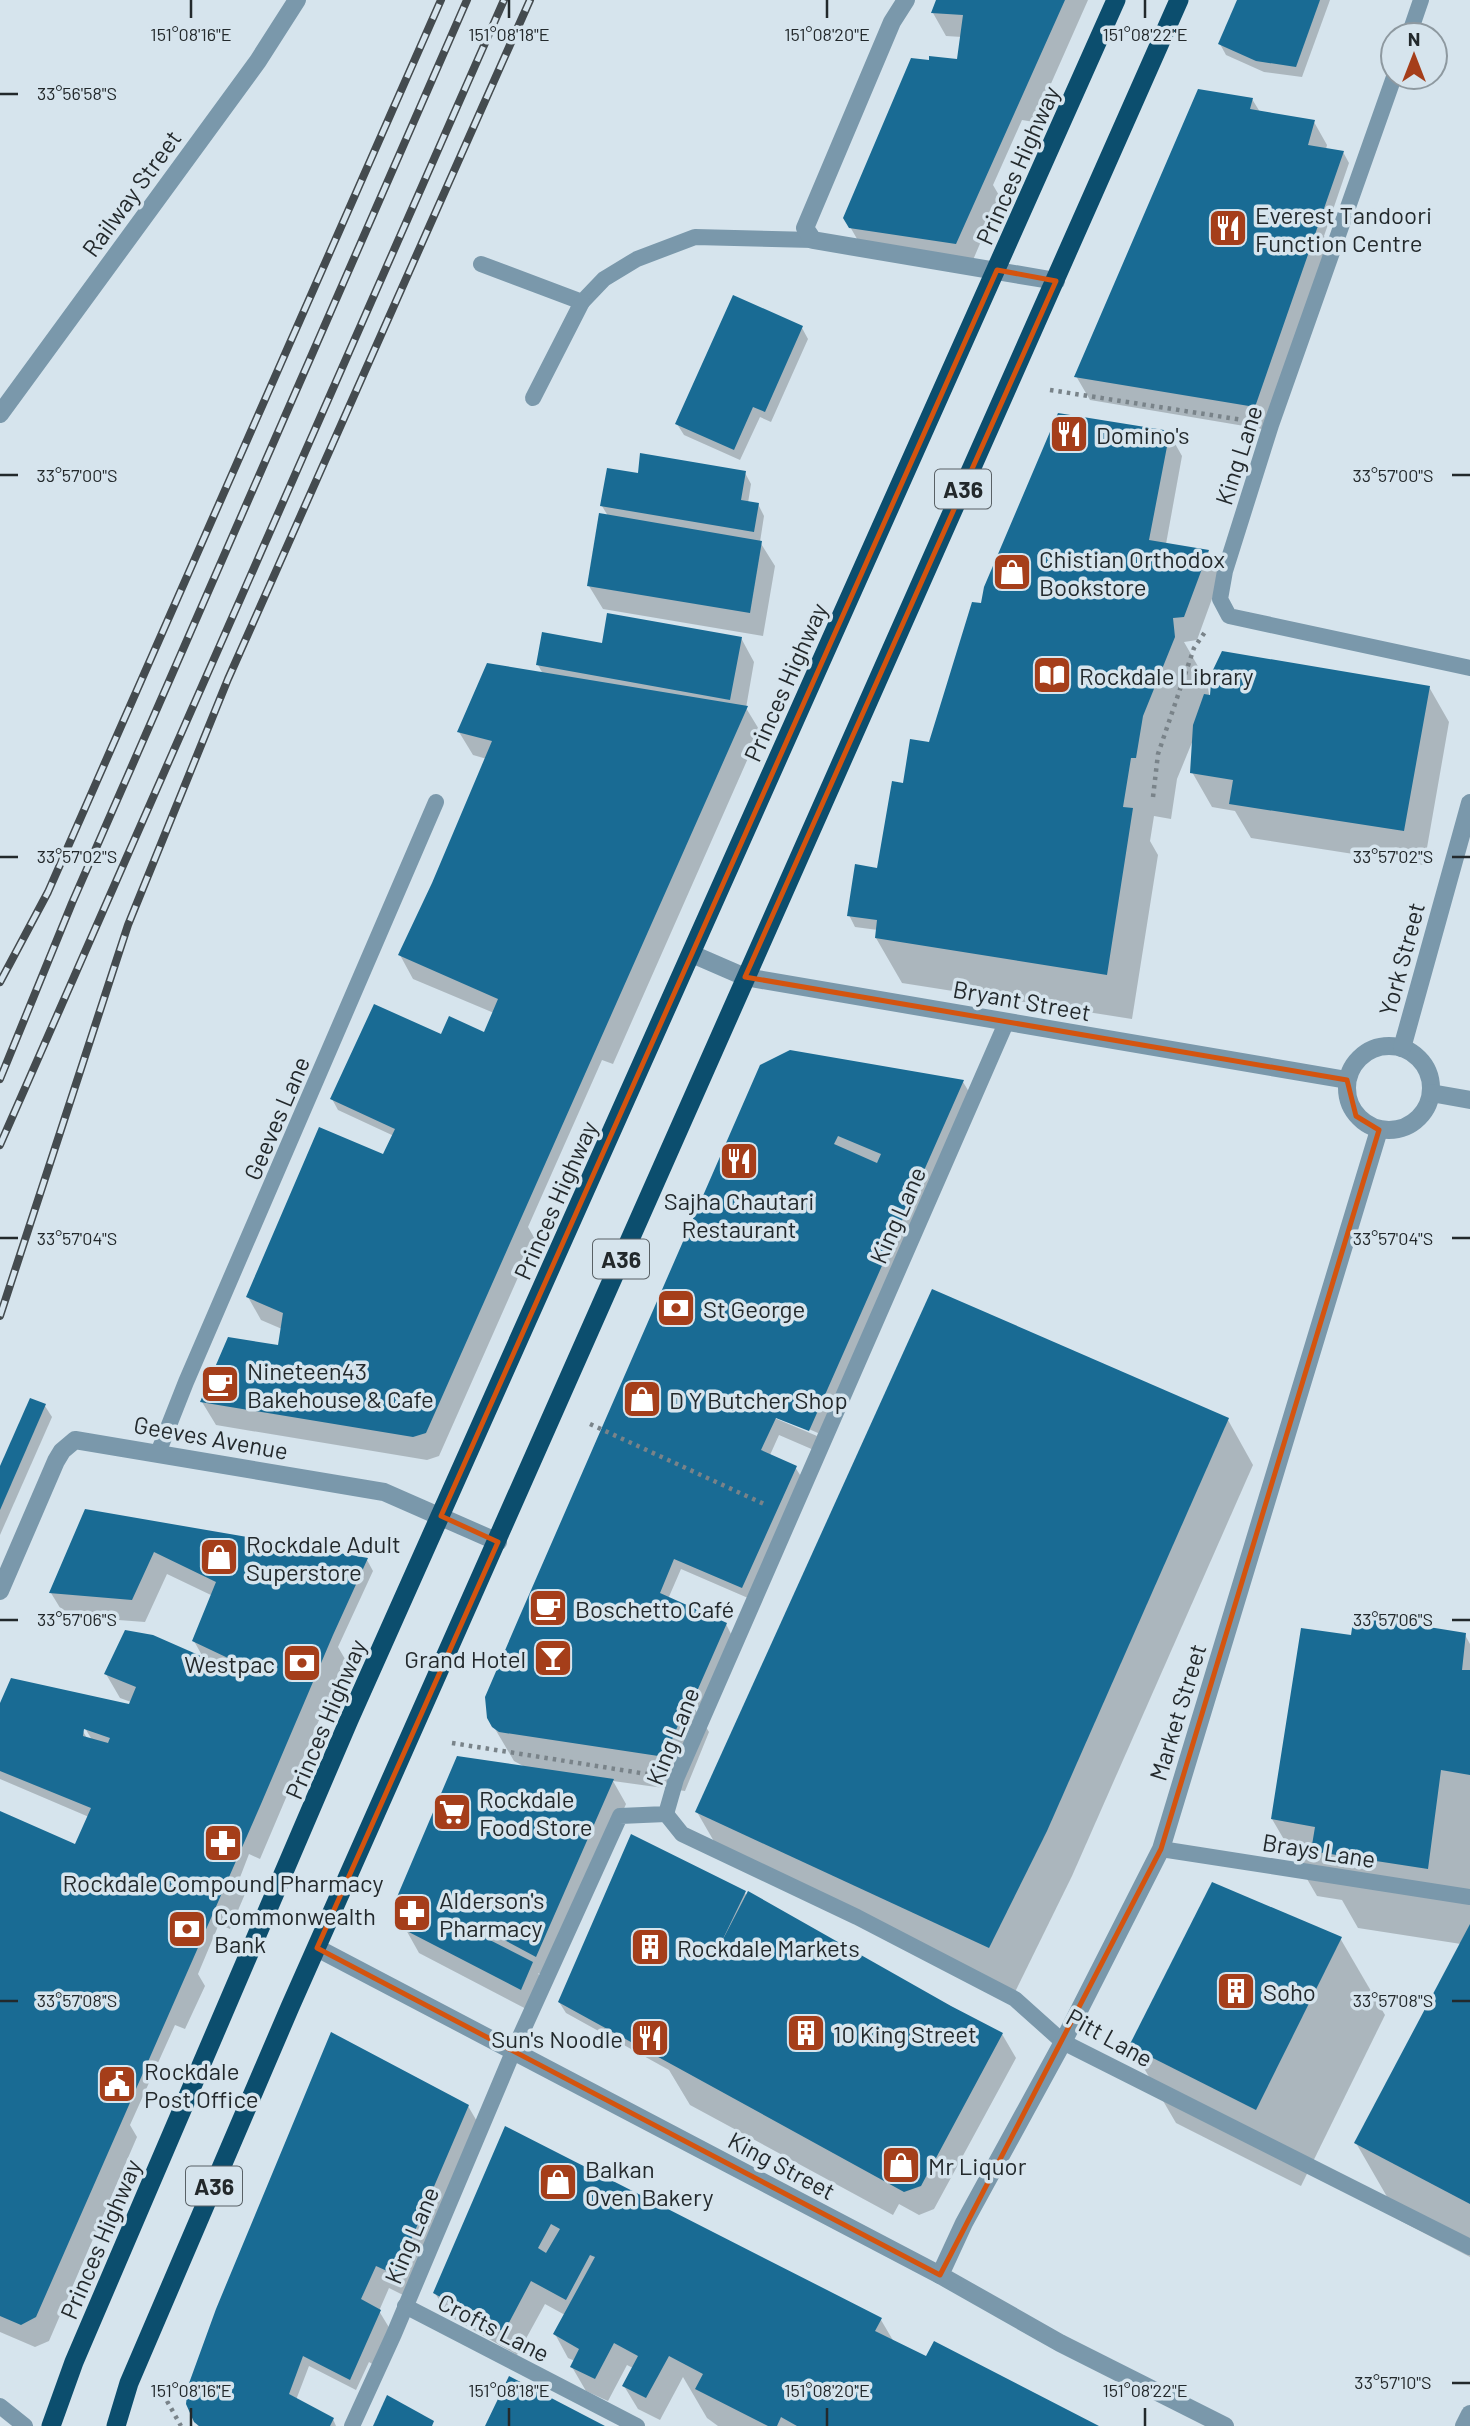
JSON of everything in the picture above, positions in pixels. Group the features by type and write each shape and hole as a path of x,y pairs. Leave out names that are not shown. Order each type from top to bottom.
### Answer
{"highway":[{"name":"Princes Highway","path":"51,2426 79,2349 344,1732 1116,0"},
{"name":"A36","path":"116,2426 133,2373 317,1948 1179,0"}],"street":[{"path":"906,0 892,22 805,228 813,240 1056,281"},
{"name":"Railway Street","path":"0,414 258,61 292,1"},
{"name":"York Street","path":"1402,1048 1468,814"},
{"name":"Bryant Street","path":"692,954 745,977 1347,1080"},
{"path":"1388,1046 1402,1048 1415,1055 1424,1066 1430,1079 1431,1093 1427,1107 1413,1122 1393,1130 1379,1130 1356,1116 1346,1093 1347,1080 1352,1066 1374,1049 1388,1046"},
{"path":"1431,1093 1470,1100"},
{"name":"Market Street","path":"940,2274 964,2223 1063,2042 1161,1849 1379,1130"},
{"name":"Geeves Avenue","path":"0,1591 56,1461 75,1440 384,1492 498,1542"},
{"name":"King Street","path":"317,1948 940,2274 1060,2343 1225,2426"},
{"path":"1464,2426 1470,2414"}],"lane":[{"path":"1414,21 1421,0"},
{"name":"King Lane","path":"1224,605 1220,599 1225,571 1271,425 1389,91"},
{"path":"533,398 582,302 604,279 637,259 695,237 813,240"},
{"path":"481,264 582,302"},
{"path":"1224,605 1229,616 1470,668"},
{"name":"Geeves Lane","path":"158,1452 436,802"},
{"name":"King Lane","path":"352,2426 513,2052 621,1816 666,1814 676,1779 1006,1023"},
{"name":"Pitt Lane","path":"666,1814 682,1834 857,1917 1015,1999 1063,2042 1470,2247"},
{"name":"Brays Lane","path":"1161,1849 1470,1897"},
{"name":"Crofts Lane","path":"405,2306 637,2426"},
{"path":"0,2406 25,2426"}],"path":[{"path":"1050,390 1271,425"},
{"path":"1153,797 1158,754 1194,648 1224,605"},
{"path":"590,1424 790,1516"},
{"path":"452,1743 676,1779"},
{"path":"167,2401 181,2426"}],"highlighted area":[{"path":"997,270 1056,281 745,977 1347,1080 1356,1116 1379,1130 1161,1849 940,2275 317,1948 498,1542 441,1516"}],"building":[{"path":"936,0 1065,0 956,244 849,228 843,218 911,58 929,60 929,56 957,59 963,15 931,13"},
{"path":"1237,0 1320,0 1296,67 1256,61 1218,44"},
{"path":"1198,89 1253,98 1250,109 1315,120 1308,145 1344,151 1255,407 1074,377"},
{"path":"733,295 803,326 765,412 753,407 734,450 675,424"},
{"path":"1058,413 1170,431 1149,540 1209,550 1184,617 1173,618 1175,637 1143,716 1136,758 1131,758 1123,807 1133,808 1107,975 875,938 877,920 847,916 855,864 877,868 892,781 903,783 910,739 929,742 972,602 981,603 984,587"},
{"path":"640,453 746,471 741,500 759,503 754,532 600,506 607,468 638,473"},
{"path":"599,513 762,541 750,613 587,586"},
{"path":"607,613 742,637 730,700 536,665 542,632 602,643"},
{"path":"1222,651 1430,686 1404,831 1229,804 1233,780 1190,773 1193,725 1204,694 1210,695 1212,672"},
{"path":"487,663 748,706 426,1433 413,1437 200,1402 228,1337 278,1345 283,1313 246,1297 319,1127 383,1154 395,1129 330,1099 374,1004 441,1034 449,1016 484,1032 498,999 398,955 432,883 492,741 457,732"},
{"path":"790,1050 964,1080 809,1431 776,1418 761,1450 797,1466 742,1588 674,1559 660,1593 727,1623 694,1698 690,1696 665,1757 499,1732 487,1718 485,1697 760,1065","holes":["838,1136 881,1154 877,1163 834,1144"]},
{"path":"932,1289 1229,1418 1047,1831 989,1948 695,1812"},
{"path":"30,1398 46,1404 0,1510 0,1466"},
{"path":"85,1509 368,1558 36,2317 21,2325 0,2316 0,1811 75,1844 91,1808 0,1771 0,1703 11,1678 129,1704 136,1687 104,1674 125,1630 153,1635 244,1675 247,1667 192,1641 216,1582 154,1552 132,1600 49,1593","holes":["84,1729 110,1738 108,1743 83,1736"]},
{"path":"1354,1615 1466,1633 1462,1670 1470,1670 1470,1775 1441,1770 1428,1869 1311,1851 1315,1827 1271,1819 1301,1628 1351,1635"},
{"path":"457,1756 614,1779 536,1957 478,1926 476,1933 533,1962 521,1990 403,1929 394,1904"},
{"path":"631,1834 746,1891 720,1945 748,1891 1003,2033 921,2186 904,2192 558,2002"},
{"name":"Soho","path":"1212,1882 1342,1937 1256,2110 1129,2046"},
{"path":"1470,1924 1470,2204 1354,2143"},
{"path":"331,2032 469,2105 396,2275 376,2266 361,2299 381,2310 350,2380 303,2356 289,2394 334,2418 330,2426 199,2426 194,2422 186,2404 188,2386 216,2309"},
{"path":"505,2126 882,2318 875,2331 926,2356 934,2341 1099,2426 797,2426 781,2417 777,2426 768,2426 695,2389 703,2374 669,2356 646,2398 622,2386 638,2356 614,2343 595,2379 570,2367 579,2349 553,2334 595,2257 590,2255 566,2300 531,2281 504,2332 433,2293","holes":["551,2224 560,2229 546,2253 538,2248"]},
{"path":"509,2376 580,2413 605,2426 485,2426"},
{"path":"387,2395 434,2421 432,2426 373,2426"}],"railway":[{"path":"0,982 48,892 441,0"},
{"path":"0,1079 72,903 467,0"},
{"path":"0,1145 504,0"},
{"path":"0,1316 128,925 228,679 530,0"}],"place":[{"name":"Everest Tandoori Function Centre","path":"1228,228"},
{"name":"Domino's","path":"1069,434"},
{"name":"Chistian Orthodox Bookstore","path":"1012,572"},
{"name":"Rockdale Library","path":"1052,675"},
{"name":"Sajha Chautari Restaurant","path":"739,1161"},
{"name":"St George","path":"676,1308"},
{"name":"Nineteen43 Bakehouse & Cafe","path":"220,1384"},
{"name":"D Y Butcher Shop","path":"642,1399"},
{"name":"Rockdale Adult Superstore","path":"219,1557"},
{"name":"Boschetto Café","path":"548,1608"},
{"name":"Grand Hotel","path":"553,1658"},
{"name":"Westpac","path":"302,1663"},
{"name":"Rockdale Food Store","path":"452,1812"},
{"name":"Rockdale Compound Pharmacy","path":"223,1843"},
{"name":"Alderson's Pharmacy","path":"412,1913"},
{"name":"Commonwealth Bank","path":"187,1929"},
{"name":"Rockdale Markets","path":"650,1947"},
{"name":"Soho","path":"1236,1991"},
{"name":"10 King Street","path":"806,2033"},
{"name":"Sun's Noodle","path":"650,2038"},
{"name":"Rockdale Post Office","path":"117,2084"},
{"name":"Mr Liquor","path":"901,2165"},
{"name":"Balkan Oven Bakery","path":"558,2182"}]}
